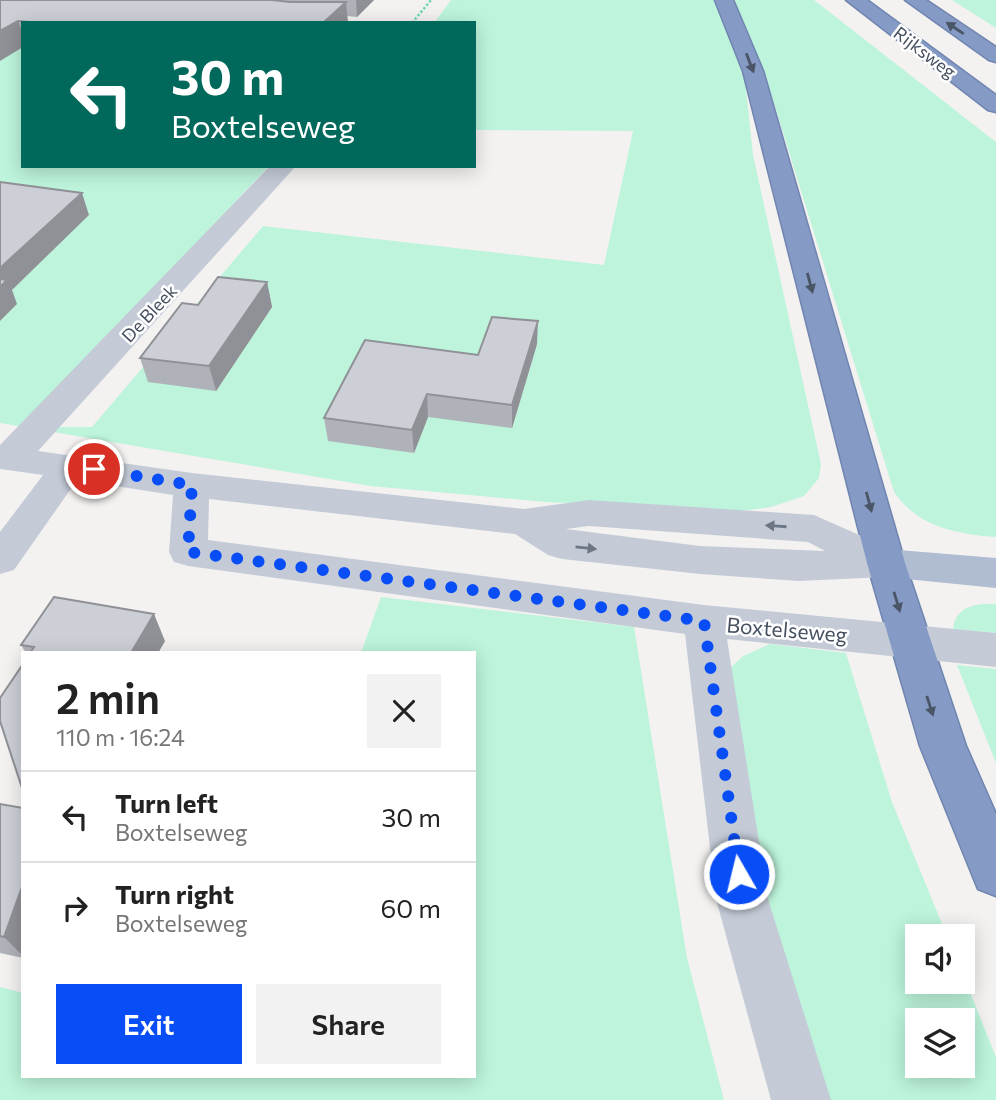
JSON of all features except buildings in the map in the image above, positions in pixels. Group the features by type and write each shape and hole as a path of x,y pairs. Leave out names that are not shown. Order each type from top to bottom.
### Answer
{"highway":[{"path":"724,0 753,71 909,641 943,746 996,872"},
{"name":"Rijksweg","path":"855,0 996,105"},
{"name":"Rijksweg","path":"914,0 996,56"}],"main road":[{"path":"886,563 996,573"}],"street":[{"name":"De Bleek","path":"6,457 282,168"},
{"path":"6,457 192,485 524,522 562,545 700,560 787,565 886,563"},
{"path":"0,561 69,465"},
{"name":"Boxtelseweg","path":"192,485 188,552 704,621 996,650"},
{"path":"704,621 742,900 801,1100"}],"path":[{"path":"414,21 431,0"}],"green space":[{"path":"451,0 716,0 744,71 753,155 821,464 819,478 804,496 771,507 741,511 546,502 371,486 24,427 92,427 263,226 604,265 633,131 476,130 476,21 435,21"},
{"path":"734,0 814,0 996,142 996,537 939,527 914,513 894,492 773,100"},
{"path":"952,0 996,0 996,28"},
{"path":"21,47 21,168 267,168 23,427 0,423 0,60"},
{"path":"381,597 634,627 687,958 724,1100 0,1100 0,987 21,992 21,1078 476,1078 476,651 362,651"},
{"path":"981,604 996,604 996,633 953,629 962,611"},
{"path":"770,644 846,653 892,802 942,924 905,924 905,994 971,994 996,1057 996,1100 823,1100 775,949 724,674 743,656"},
{"path":"957,665 996,669 996,763"}],"route":[{"path":"94,469 192,485 188,552 704,621 739,874"}]}
